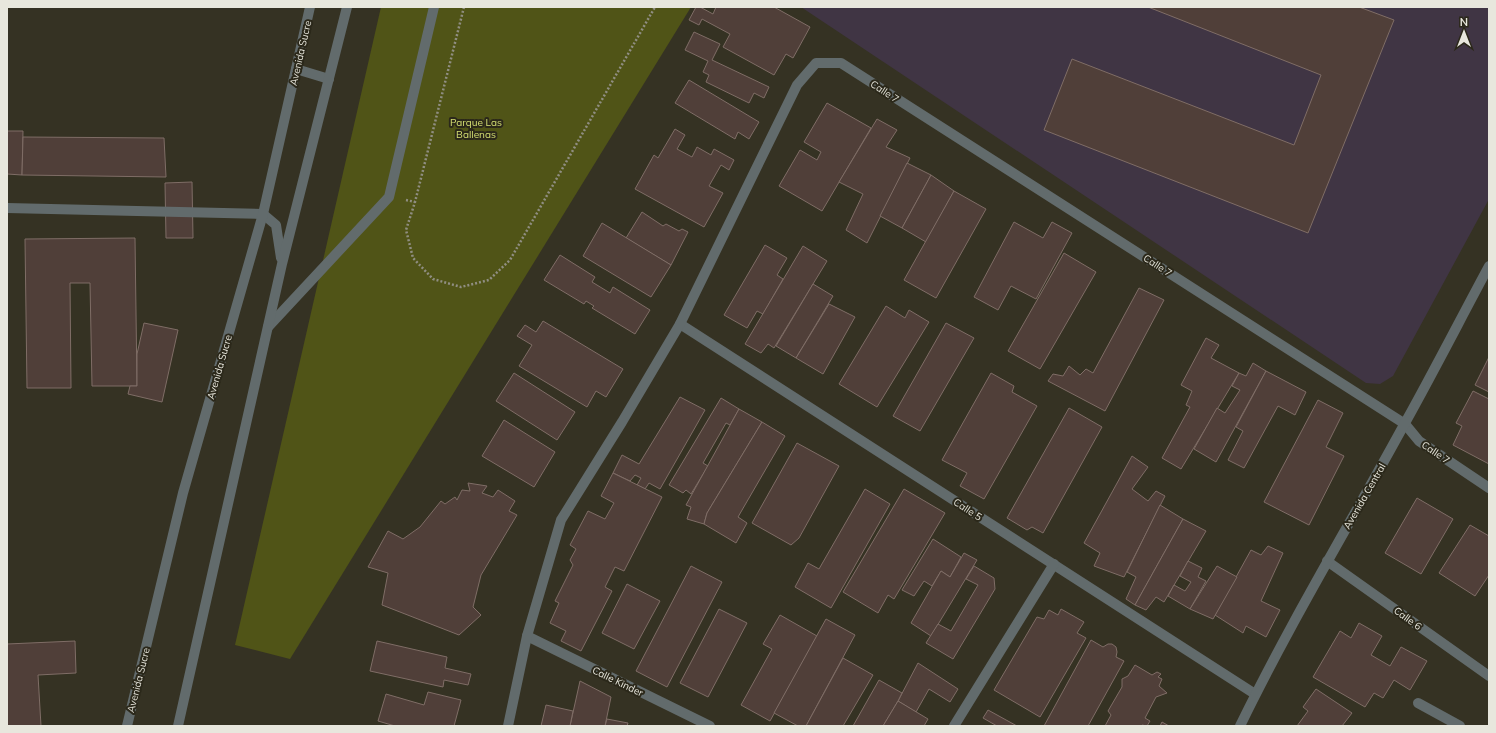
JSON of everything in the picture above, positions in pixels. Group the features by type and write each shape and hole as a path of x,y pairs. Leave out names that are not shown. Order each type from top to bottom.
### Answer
{"street":[{"name":"Avenida Sucre","path":"127,726 183,493 263,214 310,7"},
{"path":"178,726 282,264 347,7"},
{"path":"268,327 389,196 434,7"},
{"name":"Calle 7","path":"680,324 797,85 816,63 841,63 1405,424 1419,441 1489,488"},
{"path":"296,69 329,79"},
{"path":"7,208 263,214 276,225 282,264"},
{"name":"Avenida Central","path":"1240,726 1255,694 1327,561 1405,424 1489,266"},
{"path":"508,726 527,636 561,520 622,422 680,324"},
{"name":"Calle 5","path":"680,324 1255,694"},
{"name":"Calle 6","path":"1327,561 1489,676"},
{"path":"954,726 1054,564"},
{"name":"Calle Kinder","path":"527,636 710,726"},
{"path":"1418,703 1460,726"}],"path":[{"path":"464,7 415,202 406,230 413,258 428,274 433,279 461,287 489,280 510,260 655,7"}],"shaded area":[{"path":"801,7 1489,7 1489,199 1393,376 1380,384 1366,383"}],"green space":[{"name":"Parque Las Ballenas","path":"381,7 691,7 290,659 235,645"}],"building":[{"path":"696,7 700,7 713,14 716,7 774,7 810,27 793,58 786,54 774,75 723,47 730,34 702,19 699,25 689,20"},
{"path":"1148,7 1359,7 1394,20 1308,233 1044,130 1072,59 1294,145 1321,75"},
{"path":"694,32 720,44 712,60 769,87 764,98 754,93 749,103 706,82 709,75 703,72 708,61 685,50"},
{"path":"689,80 759,122 749,139 738,132 735,139 675,103"},
{"path":"827,103 871,128 822,211 779,186 800,150 817,160 821,152 804,142"},
{"path":"877,119 897,130 886,147 910,158 867,243 846,230 863,194 839,182"},
{"path":"675,129 685,135 677,149 692,157 697,147 711,155 714,149 734,160 729,170 721,165 709,186 723,193 704,227 635,189 654,155 658,158"},
{"path":"7,131 23,131 22,175 7,174"},
{"path":"23,137 164,138 166,177 22,175"},
{"path":"907,163 931,175 902,228 880,216"},
{"path":"931,175 954,191 926,242 902,228"},
{"path":"192,182 193,238 166,238 165,183"},
{"path":"954,191 986,209 936,298 904,280"},
{"path":"642,212 663,226 666,224 679,231 682,229 688,232 671,265 626,238"},
{"path":"1014,222 1043,238 1052,222 1072,233 1036,299 1011,286 998,310 974,297"},
{"path":"602,223 671,265 651,297 583,256"},
{"path":"135,238 137,386 92,386 90,283 70,283 71,388 27,388 25,239"},
{"path":"765,245 787,258 777,275 783,279 763,314 757,311 747,328 724,315"},
{"path":"803,246 827,261 774,348 768,344 761,353 745,344"},
{"path":"1064,253 1096,272 1040,369 1008,351"},
{"path":"560,255 595,277 592,282 610,293 613,287 650,310 635,334 592,308 594,306 586,301 584,304 544,280"},
{"path":"813,284 833,296 796,358 776,346"},
{"path":"1139,288 1164,300 1105,411 1048,381 1053,374 1063,376 1069,366 1080,375 1086,369 1093,373"},
{"path":"829,304 855,317 823,374 796,358"},
{"path":"886,306 905,318 909,310 929,322 877,407 839,384"},
{"path":"543,321 623,369 606,397 596,391 587,407 519,366 532,345 517,336 525,325 536,332"},
{"path":"144,323 178,330 162,402 128,394 130,386 137,386 137,354"},
{"path":"946,323 974,338 920,431 893,416"},
{"path":"1206,338 1219,345 1211,358 1239,373 1181,469 1162,458 1190,407 1186,405 1192,391 1181,385"},
{"path":"1489,357 1489,392 1475,385"},
{"path":"1253,363 1266,371 1216,462 1194,449 1217,408 1225,413 1240,390 1232,386 1239,373 1246,376"},
{"path":"1266,371 1306,392 1295,415 1278,406 1244,468 1228,460 1243,431 1236,427"},
{"path":"514,373 575,412 557,440 496,401"},
{"path":"991,373 1014,386 1012,392 1037,406 984,499 960,486 967,473 942,460"},
{"path":"1473,391 1489,399 1489,464 1453,445 1462,426 1456,423"},
{"path":"680,397 705,410 660,489 649,483 645,489 637,485 641,478 635,475 630,481 613,473 622,455 639,464"},
{"path":"721,398 739,409 730,425 726,423 703,463 708,466 691,494 686,490 683,493 669,485"},
{"path":"1318,400 1343,413 1326,447 1344,456 1309,525 1264,502"},
{"path":"1069,408 1102,427 1043,533 1032,527 1027,530 1007,518"},
{"path":"739,409 762,422 707,513 704,524 687,519 691,507 686,505"},
{"path":"504,420 555,452 534,487 482,456"},
{"path":"762,422 785,436 738,517 747,523 736,543 704,524 707,513"},
{"path":"797,443 839,466 799,538 791,545 752,523"},
{"path":"1132,456 1148,467 1132,489 1148,501 1156,491 1165,496 1124,577 1094,566 1100,553 1084,543"},
{"path":"613,473 662,497 624,571 615,567 605,587 612,591 581,651 561,641 566,631 550,623 559,603 555,601 573,565 570,560 576,549 570,545 588,511 605,519 614,503 601,496"},
{"path":"468,483 487,486 482,493 493,497 498,490 515,501 509,511 517,515 481,575 473,607 481,615 459,635 382,605 388,573 368,567 388,531 403,539 420,527 441,501 445,504 455,497 457,500 462,490 470,491"},
{"path":"865,489 890,504 831,608 795,587 808,563 819,569"},
{"path":"904,489 945,513 894,599 888,595 878,613 843,592"},
{"path":"1417,498 1453,519 1421,574 1385,553"},
{"path":"1160,505 1183,519 1135,605 1126,599 1136,577 1127,572"},
{"path":"1183,519 1206,531 1164,602 1156,597 1146,610 1135,605"},
{"path":"1470,525 1489,536 1489,575 1475,596 1439,573"},
{"path":"933,539 961,557 950,577 941,571 932,586 924,581 914,596 902,590"},
{"path":"1268,546 1283,553 1261,601 1280,610 1266,637 1246,626 1243,633 1215,615 1251,550 1261,555"},
{"path":"964,553 977,560 931,636 911,623 941,571 950,577"},
{"path":"1188,561 1202,568 1198,577 1206,581 1190,609 1168,596 1174,585 1185,591 1191,582 1180,576"},
{"path":"691,566 722,582 667,687 636,671"},
{"path":"974,566 994,578 995,589 953,659 926,643 938,624 951,631 978,585 966,579"},
{"path":"1217,566 1237,577 1213,619 1190,609"},
{"path":"627,584 660,601 634,649 602,633"},
{"path":"719,609 747,623 708,697 680,683"},
{"path":"1061,609 1084,622 1077,633 1086,638 1040,717 994,690 1037,617 1044,619 1049,610 1058,615"},
{"path":"780,615 817,636 770,721 741,705 772,649 763,644"},
{"path":"826,619 855,635 806,726 798,726 774,713"},
{"path":"1359,623 1382,636 1371,655 1390,666 1401,647 1427,661 1410,690 1394,680 1383,698 1374,693 1365,707 1313,677 1340,631 1351,638"},
{"path":"1091,640 1103,647 1108,644 1112,644 1116,647 1116,657 1124,661 1088,726 1044,726"},
{"path":"75,641 76,673 38,675 41,726 7,726 7,644"},
{"path":"377,641 447,657 445,668 471,674 468,685 444,680 443,687 370,671"},
{"path":"843,658 873,675 843,726 806,726"},
{"path":"918,663 958,689 950,702 929,689 916,712 898,701"},
{"path":"1135,665 1152,675 1157,672 1161,674 1158,677 1162,679 1159,686 1167,693 1156,697 1145,718 1150,721 1147,726 1105,726 1111,715 1108,711 1122,687 1122,679 1128,676"},
{"path":"879,680 902,693 898,701 883,726 853,726"},
{"path":"580,681 611,697 605,726 570,726"},
{"path":"1316,689 1352,713 1342,726 1297,726 1308,711 1303,707"},
{"path":"428,692 461,700 454,726 395,726 378,721 386,694 424,705"},
{"path":"898,701 928,719 924,726 883,726"},
{"path":"546,705 573,711 570,726 541,726"},
{"path":"988,710 1017,726 997,726 983,718"},
{"path":"607,719 628,723 627,726 605,726"},
{"path":"1162,722 1169,726 1160,726"}]}
